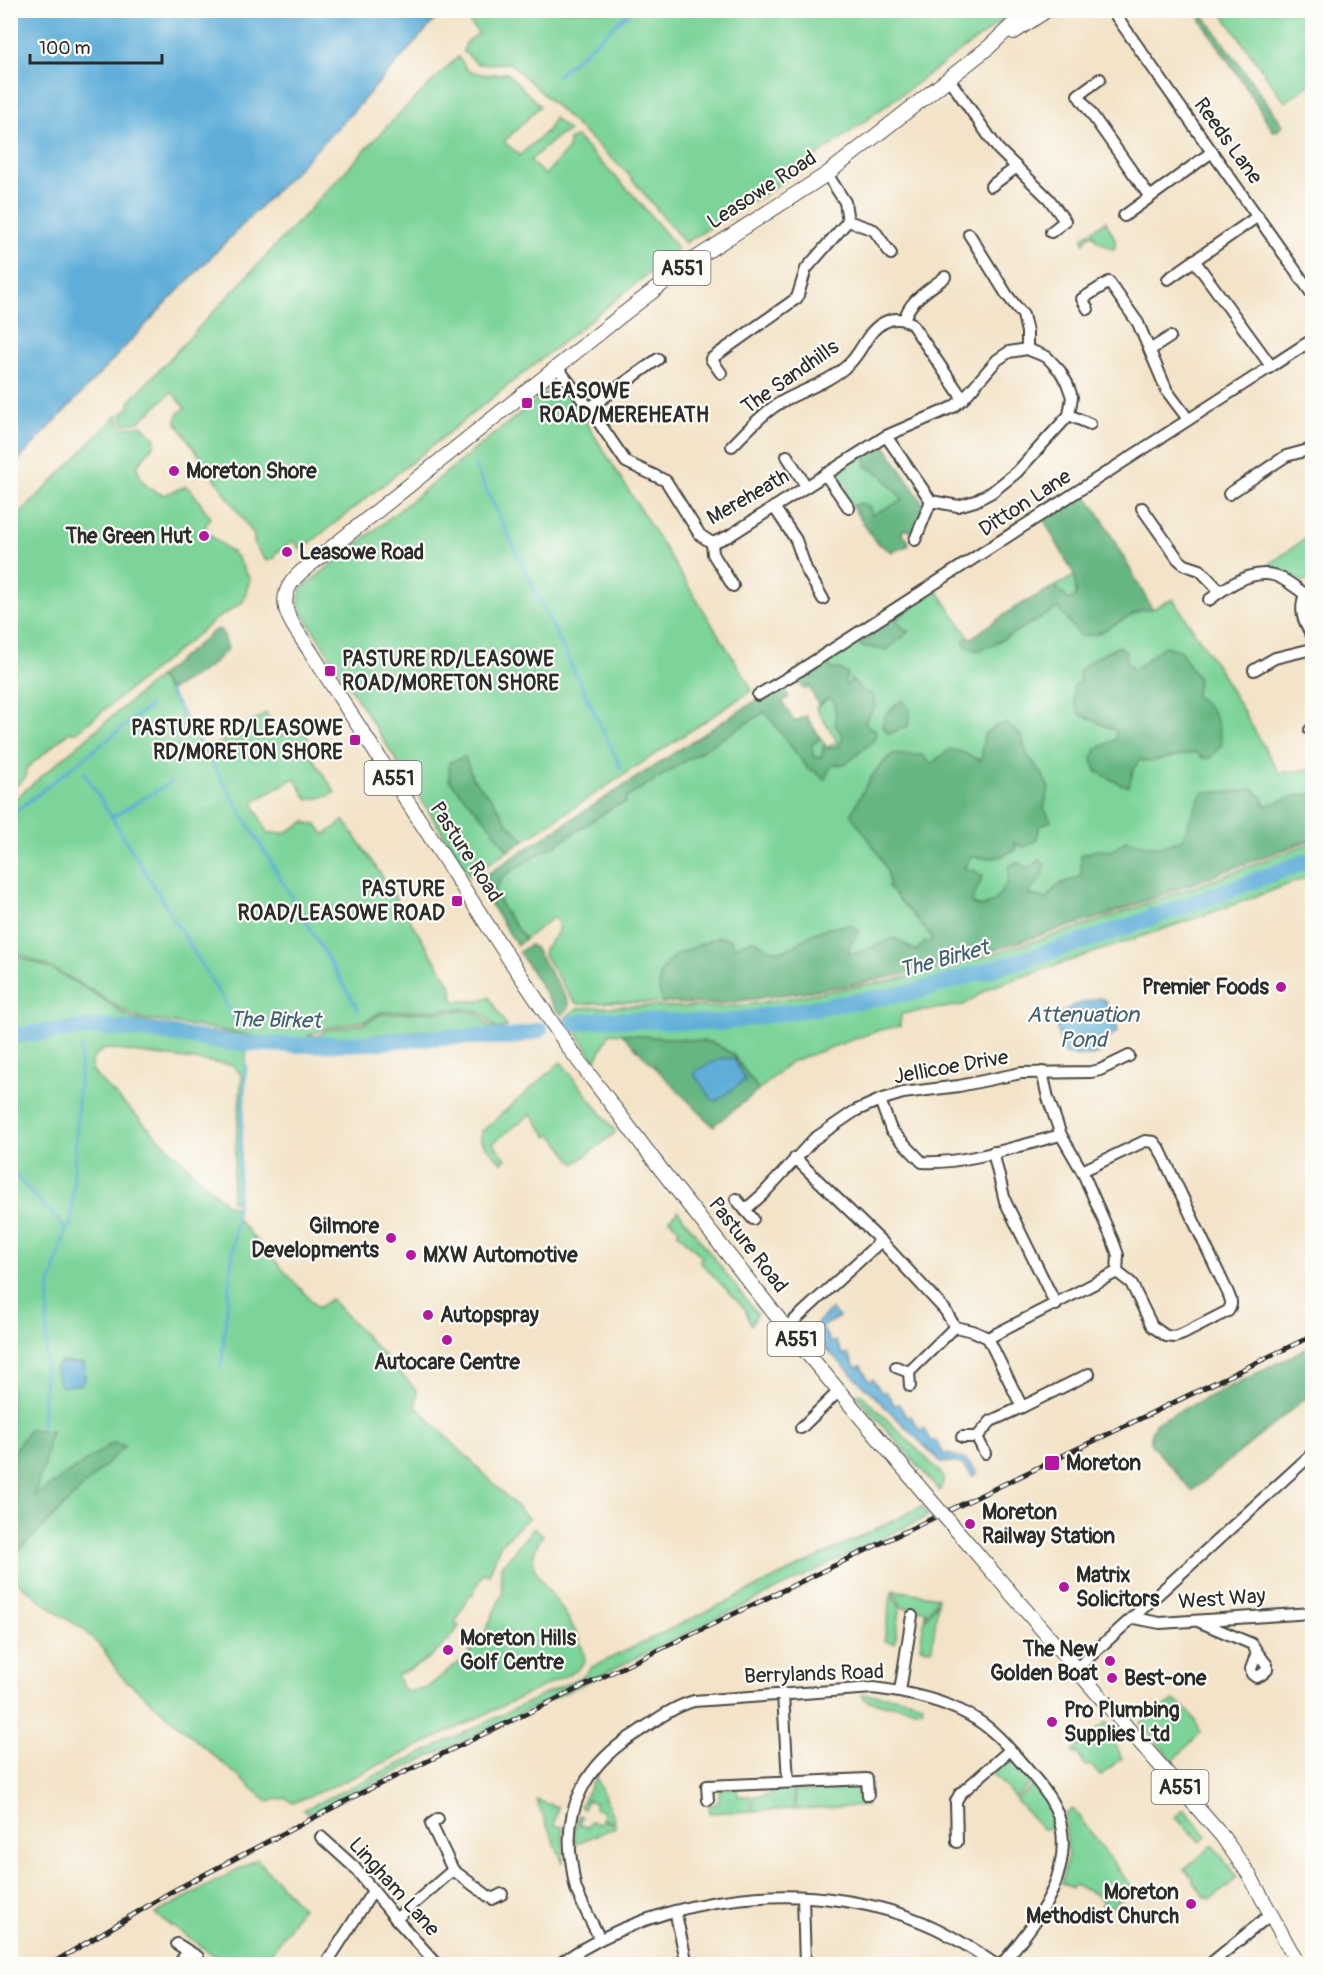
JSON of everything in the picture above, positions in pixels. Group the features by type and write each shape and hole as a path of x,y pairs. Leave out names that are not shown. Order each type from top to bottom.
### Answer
{"main road":[{"name":"Leasowe Road","path":"285,597 291,581 301,572 557,367 692,261 827,174 989,47 1028,10"},
{"name":"Leasowe Road","path":"989,47 1047,10"},
{"name":"Pasture Road","path":"285,597 286,613 545,1014 615,1109 786,1328 1076,1670 1222,1836 1250,1876 1298,1965"}],"street":[{"name":"Reeds Lane","path":"1112,10 1312,294"},
{"path":"949,79 998,148 1049,199 1065,221 1051,232"},
{"path":"1100,79 1078,95 1150,197"},
{"path":"1124,216 1212,152"},
{"path":"991,186 1017,167"},
{"path":"827,174 845,202 848,221"},
{"path":"1168,279 1258,216"},
{"path":"848,221 874,230 891,254"},
{"path":"721,373 711,359 797,298 806,269 848,221"},
{"path":"886,436 931,501 958,506 975,501 992,492 1017,472 1069,415 1071,397 1060,371 1047,357 1027,348 1027,332 1023,315 1007,295 969,234"},
{"path":"1194,260 1271,366"},
{"path":"945,278 913,302 904,320 911,323 963,399"},
{"path":"1088,309 1082,299 1109,282 1138,323 1167,391 1188,419"},
{"name":"The Sandhills","path":"732,446 771,409 826,380 850,363 874,329 886,321 899,318 904,320"},
{"path":"1150,350 1170,337"},
{"name":"Ditton Lane","path":"758,695 799,671 1312,340"},
{"name":"Mereheath","path":"557,367 626,462 666,481 700,535 712,543 729,536 886,436 953,407 963,399 997,360 1009,352 1027,348"},
{"path":"589,408 658,359"},
{"path":"1069,415 1090,424"},
{"path":"1229,494 1286,456 1312,449"},
{"path":"787,456 806,486"},
{"path":"825,474 849,508"},
{"path":"915,540 931,501"},
{"path":"774,507 796,540 806,568 823,599"},
{"path":"1142,508 1178,559 1185,565 1200,570 1220,591"},
{"path":"712,543 713,554 733,586"},
{"path":"1209,600 1220,591 1252,575 1273,575 1309,593 1301,606 1305,624 1312,635"},
{"path":"1254,670 1275,658 1312,649"},
{"name":"Jellicoe Drive","path":"745,1210 814,1139 855,1111 880,1100 903,1093 959,1086 1020,1073 1091,1072 1129,1056"},
{"path":"1042,1072 1061,1135 1082,1171 1118,1255 1118,1272 1131,1283 1152,1326 1166,1336 1174,1337 1228,1311 1232,1304 1228,1293 1160,1150 1154,1142 1145,1141 1082,1171"},
{"path":"880,1100 891,1130 922,1162 935,1163 993,1152 1061,1135"},
{"path":"993,1152 1005,1201 1056,1305"},
{"path":"795,1158 881,1241 945,1310 955,1327"},
{"path":"736,1200 753,1219"},
{"path":"786,1328 881,1241"},
{"path":"988,1338 1118,1272"},
{"path":"955,1327 973,1330 988,1338 1022,1407"},
{"path":"910,1386 909,1372 955,1327"},
{"path":"897,1367 909,1372"},
{"path":"962,1437 977,1437 991,1421 1089,1374"},
{"path":"801,1428 839,1391"},
{"path":"977,1437 985,1453"},
{"path":"1076,1670 1312,1454"},
{"name":"West Way","path":"1134,1618 1160,1623 1312,1613"},
{"path":"900,1691 912,1616"},
{"path":"1198,1621 1243,1639 1252,1644 1257,1652"},
{"name":"Berrylands Road","path":"600,1939 576,1888 568,1845 573,1811 589,1775 613,1749 678,1706 702,1699 873,1688 900,1691 926,1698 968,1714 992,1730 1042,1786 1055,1805 1063,1850 1057,1880 1029,1931 1002,1965"},
{"path":"783,1694 788,1782"},
{"path":"957,1842 956,1801 960,1794 1010,1750"},
{"path":"708,1800 707,1786 867,1779 868,1795"},
{"path":"438,1819 431,1824 453,1870 492,1899 502,1894"},
{"name":"Lingham Lane","path":"321,1837 354,1867 437,1965"},
{"path":"396,1918 453,1870"},
{"path":"326,1965 373,1891"},
{"path":"559,1965 600,1939 646,1920 718,1901 775,1897 836,1901 900,1915 932,1927 966,1944 995,1965"},
{"path":"802,1897 805,1965"},
{"path":"675,1911 687,1965"},
{"path":"1210,1965 1271,1914"},
{"path":"177,1944 198,1957"},
{"path":"179,1965 187,1952"}],"green space":[{"path":"482,11 1015,11 771,190 685,243 627,173 510,63 478,64 463,51 467,41 479,34 470,23"},
{"path":"1220,11 1312,11 1312,83 1285,102"},
{"path":"1204,16 1283,125 1277,131 1273,131 1200,19"},
{"path":"458,57 468,71 487,75 507,73 540,106 504,142 520,155 548,130 554,118 569,131 558,136 530,161 545,175 568,149 569,140 576,137 634,196 673,242 677,251 301,550 293,541 276,553 275,558 266,561 254,544 254,535 176,422 178,414 185,408 172,392 139,422 124,424 122,414 130,406 130,401 395,118"},
{"path":"1106,221 1114,238 1114,250 1096,240 1094,234 1088,236 1084,243 1083,237"},
{"path":"559,382 748,682 751,691 470,876 298,606 301,589"},
{"path":"118,415 122,428 141,425 154,437 155,443 137,466 140,477 146,485 153,491 164,495 186,486 192,491 210,517 204,530 236,556 250,579 243,602 215,620 77,732 69,732 26,769 26,777 11,790 11,523"},
{"path":"883,443 924,505 914,532 904,529 901,534 907,538 909,545 892,552 876,542 843,493 848,487 846,482 837,483 834,476"},
{"path":"883,443 924,505 914,532 904,529 901,534 907,538 909,545 892,552 876,542 852,506 860,503 870,507 872,515 903,500 881,475 866,466 866,454"},
{"path":"1085,493 1101,517 1152,609 1141,610 1097,634 1080,636 1058,608 978,651 968,647 963,641 968,636 970,639 1013,609 1055,586 1069,600 1076,596 1075,576 1044,520"},
{"path":"1101,517 1152,609 1173,599 1217,666 1279,773 1312,769 1312,839 1107,915 937,967 857,984 718,1004 615,1002 578,1004 572,999 544,955 544,949 558,932 558,923 554,917 517,945 479,887 483,877 733,715 789,697 782,701 794,722 806,716 827,748 837,741 816,708 819,705 809,687 804,689 795,677 936,589 970,639 1013,609 1075,576 1044,520"},
{"path":"1312,534 1312,582 1301,581 1270,567 1270,564"},
{"path":"906,607 906,611 897,620 903,628 910,631 887,650 861,646 857,636"},
{"path":"220,629 228,649 209,667 169,691 159,677 214,631"},
{"path":"1119,646 1126,652 1126,662 1134,670 1164,646 1180,650 1198,679 1196,696 1208,706 1217,722 1222,744 1210,758 1202,758 1196,752 1150,762 1139,760 1129,786 1120,784 1096,771 1092,759 1096,749 1116,739 1116,731 1080,714 1074,701 1073,687 1080,682 1079,672 1088,663"},
{"path":"829,662 831,669 840,669 848,674 844,683 848,685 851,679 864,692 871,694 875,707 865,722 870,728 874,728 876,733 874,740 846,764 832,765 824,780 815,771 809,770 765,712 627,797 625,803 613,807 504,876 494,891 505,912 525,939 517,945 479,887 483,877 782,685 789,697 782,701 794,722 806,716 820,739 812,744 813,756 821,758 824,745 827,748 833,748 840,745 843,737 835,724 834,701 828,698 819,706 809,687 804,689 795,677 818,663"},
{"path":"159,677 206,752 266,713 280,736 300,724 309,740 305,742 310,754 335,792 329,796 308,800 294,778 253,802 267,833 285,833 306,821 317,825 325,835 344,820 452,987 453,1001 479,1001 489,997 507,1027 488,1031 419,1031 330,1039 229,1038 107,1022 11,1032 10,953 52,969 132,1019 197,1031 253,1035 138,1018 70,978 51,968 11,950 11,802","holes":["463,1009 479,1012 497,1028 489,1027 480,1015 460,1011 381,1014 364,1024 327,1030 317,1036 309,1035 326,1028 365,1021 381,1012"]},
{"path":"902,700 910,712 908,726 889,734 882,726 886,714"},
{"path":"1007,724 1020,734 1028,756 1041,772 1049,788 1044,808 1051,821 1040,826 1036,841 1024,847 1014,843 1016,849 999,857 971,856 964,868 983,876 971,903 981,907 994,902 1008,882 1009,866 1017,862 1029,868 1039,860 1045,864 1043,875 1028,894 1046,899 1058,885 1081,876 1081,855 1097,850 1111,851 1127,840 1161,846 1182,839 1202,792 1235,792 1253,789 1263,798 1265,806 1299,795 1312,794 1312,839 1107,915 937,967 857,984 718,1004 662,1003 659,990 660,973 673,956 718,937 730,939 735,947 754,939 765,947 782,950 822,930 850,925 860,931 852,941 848,953 858,953 895,938 916,951 925,942 931,942 932,937 888,887 889,879 882,860 851,815 875,772 895,753 922,755 931,764 950,749 981,761 984,734 997,725"},
{"path":"465,757 473,779 493,800 508,824 525,840 508,851 488,823 449,780 449,762"},
{"path":"1312,842 1312,876 989,988 964,1005 901,1014 900,1026 880,1030 790,1062 759,1090 733,1054 712,1042 610,1033 595,1061 565,1018 577,1008 721,1007 751,1004 889,981 938,970 1084,926"},
{"path":"530,945 535,948 569,1003 568,1009 562,1015 556,1010 519,952"},
{"path":"95,1027 154,1031 247,1044 237,1200 231,1201 242,1075 232,1065 109,1049 97,1054 91,1066 96,1076 226,1204 237,1208 236,1218 318,1308 331,1299 417,1391 416,1406 528,1518 500,1545 489,1575 483,1573 472,1596 469,1595 455,1624 459,1626 447,1642 416,1666 397,1675 402,1688 409,1692 429,1686 480,1643 503,1592 501,1567 534,1527 543,1535 534,1553 533,1562 536,1571 571,1623 584,1654 585,1661 576,1671 345,1781 293,1803 286,1798 267,1801 121,1676 103,1649 82,1628 60,1615 11,1577 11,1558 124,1446 113,1443 11,1512 11,1036"},
{"path":"622,1034 712,1042 732,1054 759,1090 713,1126"},
{"path":"561,1062 616,1132 575,1164 552,1134 548,1137 531,1114 493,1143 506,1159 502,1163 481,1141 481,1132"},
{"path":"678,1211 757,1314 751,1325 745,1309 699,1261 702,1257 677,1232 680,1230 669,1219"},
{"path":"1312,1346 1312,1393 1192,1491 1151,1444 1151,1433 1155,1423"},
{"path":"855,1394 861,1394 937,1469 944,1478 940,1491"},
{"path":"30,1429 51,1431 44,1465 34,1496 113,1443 125,1446 11,1558 11,1512 15,1509 15,1449"},
{"path":"923,1506 928,1516 311,1815 303,1810 585,1675 590,1668"},
{"path":"894,1590 938,1598 925,1616 925,1610 901,1607"},
{"path":"892,1591 900,1610 895,1643 884,1641"},
{"path":"938,1601 932,1648 920,1648 924,1621"},
{"path":"862,1694 923,1703 922,1710 866,1701"},
{"path":"1174,1700 1191,1714 1201,1732 1173,1761 1140,1723"},
{"path":"1106,1722 1116,1734 1111,1739 1122,1758 1100,1776 1091,1765 1085,1766 1077,1753 1074,1754 1072,1751"},
{"path":"1003,1763 1015,1763 1032,1782 1015,1798 992,1773"},
{"path":"596,1777 615,1821 602,1819 603,1811 594,1808 596,1803 587,1800 584,1809 580,1806"},
{"path":"853,1783 858,1790 858,1797 866,1797 866,1806 796,1809 794,1786 799,1785 799,1791 837,1790 837,1784"},
{"path":"1034,1785 1046,1803 1055,1828 1042,1829 1016,1800"},
{"path":"770,1786 793,1786 794,1809 754,1811 754,1796 770,1795"},
{"path":"737,1788 738,1796 751,1796 752,1811 709,1813 709,1804 718,1804 720,1789"},
{"path":"536,1800 558,1807 554,1825 563,1827 563,1863"},
{"path":"1073,1809 1133,1889 1107,1911 1101,1904 1103,1901 1095,1894 1074,1885 1072,1888 1061,1883 1068,1855 1065,1815"},
{"path":"1184,1809 1207,1836 1200,1842 1175,1817"},
{"path":"579,1815 582,1816 579,1825 588,1827 591,1821 599,1824 601,1821 614,1823 616,1827 575,1844 574,1831"},
{"path":"1213,1845 1237,1878 1211,1900 1208,1896 1206,1898 1185,1869"},
{"path":"257,1859 302,1908 264,1964 233,1964 212,1954 155,1914"}],"water":[{"path":"11,10 443,11 350,115 170,299 11,468"},
{"name":"Attenuation Pond","path":"1099,998 1105,1000 1117,1032 1101,1044 1100,1053 1092,1056 1066,1055 1062,1051 1055,1018 1072,1006"},
{"path":"722,1058 734,1059 745,1080 716,1101 712,1099 694,1074 697,1070"},
{"path":"831,1309 839,1317 822,1327 831,1343 836,1341 843,1355 848,1354 856,1368 861,1366 869,1381 873,1379 882,1393 886,1391 894,1405 899,1404 907,1418 911,1416 919,1430 924,1428 932,1442 936,1441 944,1454 964,1459 977,1474 972,1476 966,1468 956,1463 942,1463 809,1332"},
{"path":"62,1362 84,1364 85,1379 81,1384 61,1387 56,1367"}],"waterway":[{"path":"557,76 632,10"},
{"path":"475,466 621,768"},
{"path":"169,691 358,1009"},
{"path":"10,816 150,706"},
{"path":"84,772 237,1022"},
{"path":"112,817 173,781"},
{"name":"The Birket","path":"571,1024 602,1019 719,1023 915,992 1095,938 1312,859"},
{"path":"1149,908 1160,915"},
{"name":"The Birket","path":"10,1036 95,1027 154,1031 231,1043 299,1045 370,1043 441,1037 512,1037 540,1030"},
{"path":"10,1170 66,1229 71,1226 81,1047"},
{"path":"221,1368 236,1218 246,1065"},
{"path":"10,1188 16,1174"},
{"path":"42,1429 49,1290 66,1229"}],"railway":[{"path":"51,1964 171,1892 359,1794 1312,1336"}],"place":[{"name":"LEASOWE ROAD/MEREHEATH","path":"527,403"},
{"name":"Moreton Shore","path":"174,471"},
{"name":"The Green Hut","path":"204,536"},
{"name":"Leasowe Road","path":"287,552"},
{"name":"PASTURE RD/LEASOWE ROAD/MORETON SHORE","path":"330,671"},
{"name":"PASTURE RD/LEASOWE RD/MORETON SHORE","path":"355,740"},
{"name":"PASTURE ROAD/LEASOWE ROAD","path":"457,901"},
{"name":"Premier Foods","path":"1281,987"},
{"name":"Gilmore Developments","path":"391,1238"},
{"name":"MXW Automotive","path":"411,1255"},
{"name":"Autopspray","path":"428,1315"},
{"name":"Autocare Centre","path":"447,1340"},
{"name":"Moreton","path":"1052,1463"},
{"name":"Moreton Railway Station","path":"970,1524"},
{"name":"Matrix Solicitors","path":"1064,1587"},
{"name":"Moreton Hills Golf Centre","path":"448,1650"},
{"name":"The New Golden Boat","path":"1110,1661"},
{"name":"Best-one","path":"1112,1678"},
{"name":"Pro Plumbing Supplies Ltd","path":"1052,1722"},
{"name":"Moreton Methodist Church","path":"1191,1904"}]}
